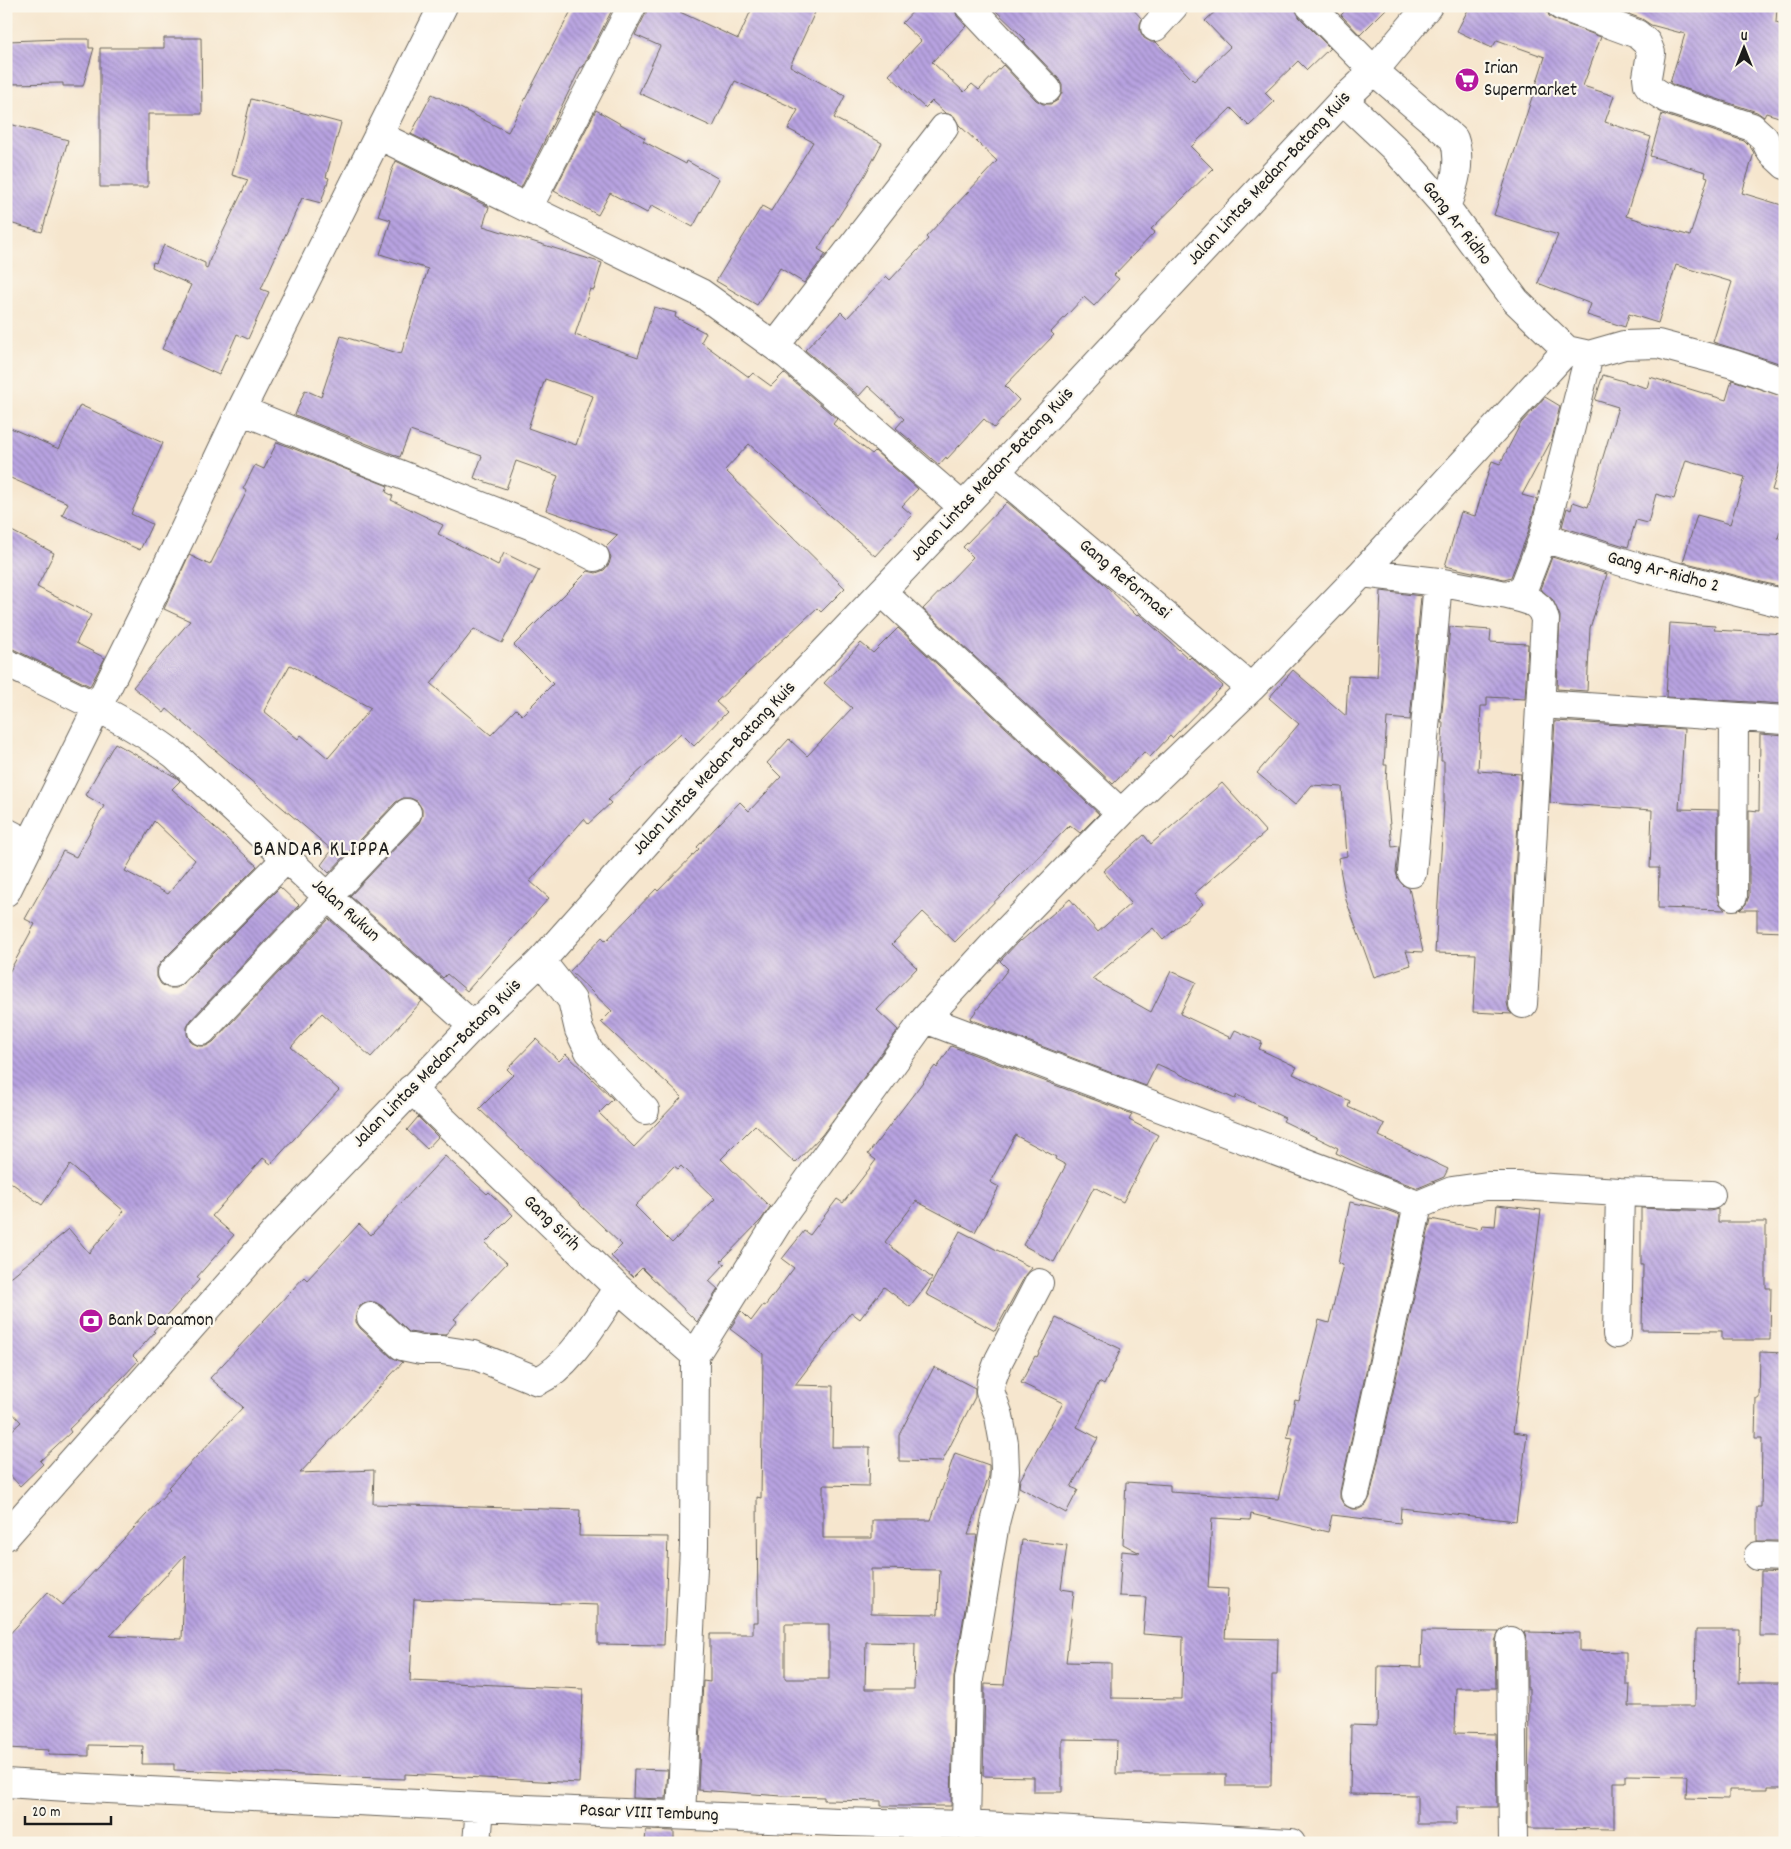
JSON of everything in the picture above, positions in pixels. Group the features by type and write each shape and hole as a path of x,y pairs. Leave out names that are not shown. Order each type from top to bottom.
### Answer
{"main road":[{"path":"6,892 18,838 96,707 160,581 241,410 443,6"},
{"path":"528,208 632,6"},
{"path":"969,6 1047,89"},
{"path":"1154,27 1174,6"},
{"path":"1310,6 1374,71 1454,139 1457,154 1456,174 1446,207"},
{"name":"Jalan Lintas Medan–Batang Kuis","path":"6,1536 276,1230 473,1026 541,961 705,777 996,472 1342,100 1374,71 1428,6"},
{"path":"1561,6 1637,34 1647,43 1651,53 1647,77 1648,85 1653,90 1667,99 1752,127 1764,138 1771,152 1785,165"},
{"name":"Gang Ar Ridho","path":"1342,100 1394,148 1446,207 1516,301 1578,353"},
{"path":"775,346 944,128"},
{"path":"378,135 701,293 775,346 963,507"},
{"path":"681,1815 694,1547 694,1355 778,1222 925,1019 997,941 1121,813 1251,688 1578,353 1624,345 1658,344 1733,364 1785,382"},
{"path":"1508,595 1524,588 1543,538 1578,353"},
{"path":"241,410 540,529 594,557"},
{"name":"Gang Reformasi","path":"996,472 1251,688"},
{"name":"Gang Ar-Ridho 2","path":"1543,538 1639,567 1785,604"},
{"path":"1362,573 1438,582 1508,595 1534,603 1543,610 1545,620 1523,1004"},
{"path":"1412,873 1438,582"},
{"path":"882,592 1121,813"},
{"name":"Jalan Rukun","path":"6,663 96,707 175,755 327,896 473,1026"},
{"path":"1540,704 1785,720"},
{"path":"1733,896 1734,717"},
{"path":"202,1030 407,813"},
{"path":"172,973 287,858"},
{"path":"541,961 572,1000 579,1030 589,1051 644,1110"},
{"path":"925,1019 1418,1205 1452,1191 1487,1186 1711,1195"},
{"name":"Gang Sirih","path":"411,1089 618,1288 694,1355"},
{"path":"1616,1334 1620,1192"},
{"path":"1355,1494 1418,1205"},
{"path":"966,1825 970,1679 996,1523 1003,1492 1005,1471 1004,1444 999,1416 990,1391 991,1382 999,1360 1039,1283"},
{"path":"370,1317 402,1346 421,1350 442,1350 474,1355 538,1381 559,1367 583,1338 618,1288"},
{"path":"1511,1642 1513,1843"},
{"name":"Pasar VIII Tembung","path":"6,1783 480,1807 681,1815 838,1832 966,1825 1191,1840 1291,1843"},
{"path":"477,1843 480,1807"}],"building":[{"path":"572,6 614,6 583,67 581,67 521,188 411,134 432,94 508,132"},
{"path":"647,6 667,6 738,39 753,6 818,6 790,66 845,96 834,118 882,143 865,175 818,249 826,254 804,283 780,268 757,305 716,281 762,206 771,211 813,142 788,129 798,110 735,81 713,127 639,93 660,46 635,35 646,13"},
{"path":"918,6 954,6 957,16 966,26 932,62 964,92 972,84 979,90 1003,65 1036,100 1043,104 1051,104 1058,100 1062,93 1062,85 1058,78 1024,42 1026,40 991,6 1130,6 1142,19 1140,31 1144,38 1151,42 1156,42 1194,81 1230,47 1205,21 1221,6 1295,6 1299,17 1330,48 1307,70 1298,61 1265,93 1274,102 1249,126 1231,108 1191,147 1213,169 1151,229 1155,232 1114,275 1119,279 1094,306 1084,297 1051,332 1054,335 1005,386 1019,400 994,428 984,419 947,459 946,457 939,465 896,428 904,419 868,386 859,396 805,350 841,312 847,318 886,276 890,280 928,239 926,237 997,161 959,125 954,116 945,113 932,101 925,108 889,75 921,41 902,23"},
{"path":"1350,6 1389,6 1360,35 1341,15"},
{"path":"1470,6 1546,6 1549,16 1555,20 1601,37 1583,86 1614,96 1605,122 1651,137 1626,216 1690,236 1708,177 1705,176 1706,172 1650,156 1662,114 1744,141 1751,148 1754,153 1742,193 1785,206 1785,365 1713,342 1732,282 1676,265 1658,323 1629,314 1625,327 1587,315 1591,304 1538,283 1558,235 1494,215 1545,57 1497,40 1492,48 1457,31"},
{"path":"1607,6 1777,6 1776,23 1785,26 1785,119 1766,113 1764,117 1757,112 1670,83 1685,34 1651,25 1642,19"},
{"path":"164,38 201,38 202,114 148,114 148,187 100,187 100,48 164,48"},
{"path":"89,39 89,48 94,48 83,86 63,86 63,83 8,84 7,41"},
{"path":"251,99 341,123 326,177 329,178 321,203 302,198 261,289 269,292 248,339 237,334 219,375 162,349 191,285 152,267 153,262 156,263 164,245 205,263 205,268 207,269 248,180 232,175"},
{"path":"596,110 645,138 643,141 686,164 687,161 719,179 693,227 652,205 647,213 610,193 598,215 554,191"},
{"path":"6,123 68,140 42,232 6,222"},
{"path":"396,161 489,207 483,226 602,263 594,290 590,289 575,335 638,357 654,307 676,313 675,317 706,333 701,342 749,377 753,373 771,386 784,373 837,419 833,424 872,454 875,451 918,489 902,506 912,515 875,556 749,444 725,470 845,588 821,612 817,608 716,702 727,712 694,746 681,733 608,800 611,803 588,824 584,819 530,881 549,898 467,991 447,974 443,978 350,896 419,823 422,809 417,801 403,798 396,802 329,873 321,865 332,850 167,709 164,713 133,687 190,621 164,609 189,555 210,565 247,491 243,489 255,465 264,469 277,442 388,486 386,492 393,496 391,500 443,525 438,534 498,565 504,553 539,570 502,643 474,629 431,684 491,735 516,709 522,715 553,684 514,645 588,571 596,573 604,570 609,564 611,557 606,547 618,535 546,510 558,476 516,461 506,489 474,478 482,456 410,431 400,457 295,415 305,390 321,397 341,336 401,354 428,269 380,254 391,220 378,216","holes":["545,379 593,396 576,445 528,428","290,665 371,708 328,758 301,735 298,739 264,711"]},
{"path":"1603,375 1647,388 1650,377 1726,400 1732,380 1785,397 1785,448 1772,490 1785,494 1785,517 1778,538 1785,540 1785,588 1683,562 1697,515 1730,524 1745,477 1686,460 1674,499 1656,494 1648,523 1636,520 1628,547 1562,527 1567,508 1571,510 1573,502 1588,507 1618,407 1595,400"},
{"path":"1545,397 1560,406 1552,439 1522,495 1537,499 1528,533 1511,577 1504,579 1445,566 1461,512 1475,516 1492,461 1500,464 1521,423"},
{"path":"80,405 163,443 131,514 152,524 140,550 62,515 68,503 6,476 6,426 59,449"},
{"path":"1007,502 1102,582 1137,616 1139,614 1189,659 1191,657 1223,686 1172,738 1170,736 1150,757 1144,752 1113,784 923,609 973,557 963,547"},
{"path":"6,528 54,553 37,587 91,615 76,643 105,658 90,686 13,649 6,648"},
{"path":"1552,557 1607,574 1590,628 1587,691 1557,689 1560,616 1553,600 1540,589"},
{"path":"1381,591 1421,596 1410,720 1387,718 1384,765 1387,765 1386,782 1392,847 1399,846 1396,872 1398,879 1409,888 1423,952 1406,951 1411,965 1374,977 1346,900 1338,858 1347,856 1342,787 1312,785 1295,805 1257,773 1299,724 1269,698 1293,670 1346,716 1348,676 1377,677"},
{"path":"1670,623 1715,626 1714,630 1785,634 1785,704 1666,697"},
{"path":"1450,627 1491,630 1490,642 1528,644 1525,699 1487,697 1487,706 1481,706 1478,771 1521,774 1507,1003 1512,1014 1473,1012 1476,954 1435,953 1444,803 1444,761 1441,761 1443,722 1441,722"},
{"path":"898,628 1099,814 1080,833 1070,825 955,942 923,912 892,944 917,968 877,1010 898,1030 822,1135 795,1163 755,1125 721,1159 770,1207 761,1220 721,1261 725,1264 709,1281 718,1289 697,1322 642,1268 633,1277 611,1256 622,1245 479,1109 513,1075 507,1069 536,1039 559,1061 566,1054 613,1099 599,1113 634,1147 682,1097 601,1022 612,1011 570,971 602,937 606,941 656,889 658,891 699,849 697,847 740,802 749,811 781,777 767,763 789,739 807,756 852,708 824,683 861,643 873,653","holes":["674,1166 678,1169 681,1166 715,1199 672,1243 635,1206"]},
{"path":"1555,721 1684,729 1679,809 1718,810 1717,896 1725,910 1658,908 1659,868 1650,868 1652,810 1550,803"},
{"path":"1760,734 1785,736 1785,932 1757,931 1757,910 1740,910 1746,904 1749,896 1749,810 1759,811"},
{"path":"115,743 177,778 180,781 172,789 257,866 161,962 157,968 157,977 161,984 168,988 176,988 183,984 280,887 299,905 191,1020 187,1027 187,1035 192,1043 206,1046 213,1042 329,919 422,1001 371,1057 322,1013 291,1047 339,1090 271,1164 263,1158 212,1216 234,1235 197,1277 199,1280 133,1356 138,1361 69,1429 71,1432 40,1461 43,1464 20,1486 6,1471 6,1436 21,1422 6,1406 6,1281 69,1229 89,1253 124,1211 70,1165 42,1205 6,1179 6,978 35,924 25,919 63,851 76,857 104,806 85,795","holes":["154,821 195,860 168,894 125,871"]},
{"path":"1222,783 1266,832 1194,894 1203,904 1163,940 1153,928 1092,979 1151,1012 1171,971 1196,982 1180,1014 1231,1038 1235,1030 1262,1042 1259,1049 1297,1067 1293,1074 1350,1101 1348,1107 1385,1124 1379,1136 1448,1169 1444,1177 1418,1188 1382,1175 1336,1153 1338,1148 1283,1121 1285,1118 1237,1095 1235,1099 1157,1064 1146,1086 970,1019 1008,969 1000,961 1020,940 1070,899 1098,932 1131,903 1103,871 1144,835 1151,844"},
{"path":"951,1046 1132,1114 1129,1120 1158,1135 1123,1202 1094,1187 1054,1262 1023,1245 1066,1165 1055,1159 1056,1157 1015,1135 990,1182 999,1187 975,1232 916,1201 885,1242 932,1278 910,1307 884,1287 860,1319 851,1312 795,1385 833,1386 832,1447 870,1447 869,1486 823,1485 823,1538 872,1538 872,1520 931,1520 955,1453 989,1465 989,1476 968,1535 977,1535 954,1677 951,1806 881,1806 881,1801 824,1800 824,1797 698,1790 703,1681 710,1682 710,1634 753,1634 753,1622 758,1622 757,1497 761,1498 763,1354 730,1329 741,1311 751,1321 763,1305 765,1306 794,1268 782,1259 804,1231 810,1235 837,1199 843,1203 876,1160 868,1154 935,1066 937,1068","holes":["871,1569 940,1570 938,1614 871,1613","785,1624 829,1624 829,1679 785,1679","866,1642 915,1643 914,1689 865,1689"]},
{"path":"418,1117 438,1137 427,1149 407,1130"},
{"path":"445,1156 487,1194 489,1192 513,1215 485,1243 507,1263 454,1319 457,1321 445,1335 409,1332 382,1306 375,1302 367,1302 360,1306 356,1314 356,1322 360,1328 391,1357 403,1362 300,1473 374,1470 373,1504 580,1510 579,1536 668,1537 664,1645 598,1644 598,1605 414,1599 410,1681 583,1689 579,1783 405,1774 405,1779 174,1770 174,1764 142,1764 143,1746 89,1745 89,1756 48,1755 49,1750 6,1748 6,1638 48,1592 63,1605 170,1489 168,1487 243,1407 210,1378 304,1277 307,1280 359,1224 371,1235","holes":["185,1555 182,1639 110,1636"]},
{"path":"1350,1202 1400,1215 1340,1491 1340,1498 1344,1505 1352,1509 1359,1509 1366,1505 1370,1497 1431,1219 1481,1229 1482,1225 1495,1226 1497,1205 1541,1210 1513,1432 1527,1434 1516,1521 1401,1508 1400,1523 1332,1515 1328,1532 1251,1514 1250,1520 1212,1518 1208,1588 1228,1589 1225,1638 1278,1639 1277,1675 1272,1675 1271,1786 1226,1786 1226,1774 1116,1774 1117,1740 1062,1739 1062,1792 1034,1792 1034,1777 983,1776 985,1684 1004,1685 1022,1540 1067,1545 1061,1589 1074,1591 1066,1662 1111,1663 1111,1698 1182,1699 1183,1637 1143,1634 1146,1597 1119,1596 1122,1551 1140,1553 1123,1544 1126,1482 1170,1485 1170,1492 1278,1499 1293,1438 1287,1437 1295,1400 1299,1401 1319,1320 1329,1323 1343,1265 1338,1264"},
{"path":"1641,1208 1710,1211 1718,1209 1718,1222 1766,1222 1766,1288 1771,1288 1770,1340 1722,1340 1722,1331 1642,1330 1643,1265 1641,1265"},
{"path":"960,1231 1032,1268 1025,1276 995,1331 926,1294"},
{"path":"1056,1318 1121,1349 1104,1385 1099,1382 1077,1427 1098,1438 1071,1487 1078,1490 1066,1513 1019,1487 1020,1480 1063,1403 1021,1383 1035,1356 1037,1357"},
{"path":"1760,1352 1785,1353 1785,1541 1757,1541 1757,1507 1761,1507 1762,1438 1755,1438 1756,1398 1759,1398"},
{"path":"934,1367 975,1388 975,1397 942,1462 899,1461 899,1435"},
{"path":"1761,1572 1785,1573 1785,1636 1760,1636"},
{"path":"1696,1630 1740,1630 1739,1683 1785,1683 1785,1788 1729,1790 1729,1799 1686,1798 1687,1776 1626,1775 1626,1782 1614,1782 1614,1829 1528,1828 1529,1688 1527,1688 1527,1641 1524,1632 1580,1633 1580,1651 1626,1652 1626,1685 1630,1685 1629,1706 1695,1706"},
{"path":"1422,1631 1499,1632 1495,1641 1496,1688 1456,1688 1455,1733 1496,1734 1497,1807 1457,1807 1457,1824 1417,1824 1417,1795 1350,1794 1351,1725 1377,1726 1378,1666 1421,1667"},
{"path":"634,1769 668,1770 666,1799 633,1798"},
{"path":"646,1830 674,1831 674,1843 645,1843"}],"place":[{"name":"Irian Supermarket","path":"1467,80"},
{"name":"Bank Danamon","path":"91,1321"}],"district":[{"name":"BANDAR KLIPPA","path":"322,851"}]}
